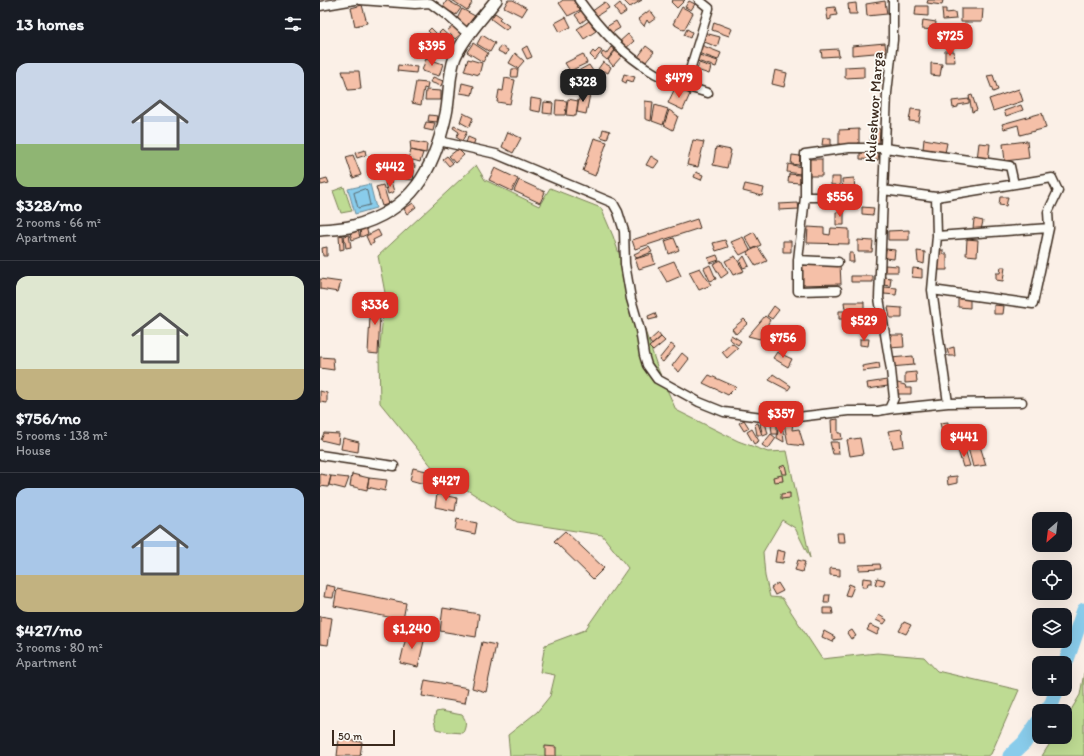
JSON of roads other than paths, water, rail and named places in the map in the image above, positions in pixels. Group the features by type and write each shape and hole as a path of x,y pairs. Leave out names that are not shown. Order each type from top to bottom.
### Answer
{"main road":[{"path":"320,230 353,226 380,217 398,207 409,197 425,174 439,141 447,108 452,71 456,56 469,35 496,0"}],"street":[{"path":"320,6 355,0"},
{"path":"360,0 415,4 430,3 450,17 469,35"},
{"path":"579,0 609,38 628,55 652,72 685,86 708,93"},
{"path":"685,86 709,8 699,0"},
{"name":"Kuleshwor Marga","path":"889,409 894,398 879,298 887,92 894,40 893,0"},
{"path":"439,141 496,154 613,203 618,212 624,231 625,264 631,299 640,330 644,355 648,365 657,379 699,402 724,412 762,416 798,417 848,411 878,411 948,403 1022,402"},
{"path":"837,290 798,291 798,260 805,197 806,154 849,148 885,148 1010,166 1014,184"},
{"path":"883,190 936,197 1052,178 1058,191 1048,212 1049,228 1033,304 932,290"},
{"path":"805,197 838,197"},
{"path":"936,197 937,236 932,290 948,403"},
{"path":"937,236 1049,228"},
{"path":"798,260 838,262"},
{"path":"320,455 394,466"}],"water":[{"path":"370,184 376,208 355,214 348,189"}],"waterway":[{"path":"1068,656 1084,610"},
{"path":"1051,704 1054,696"},
{"path":"1010,756 1024,743 1032,731"}]}
